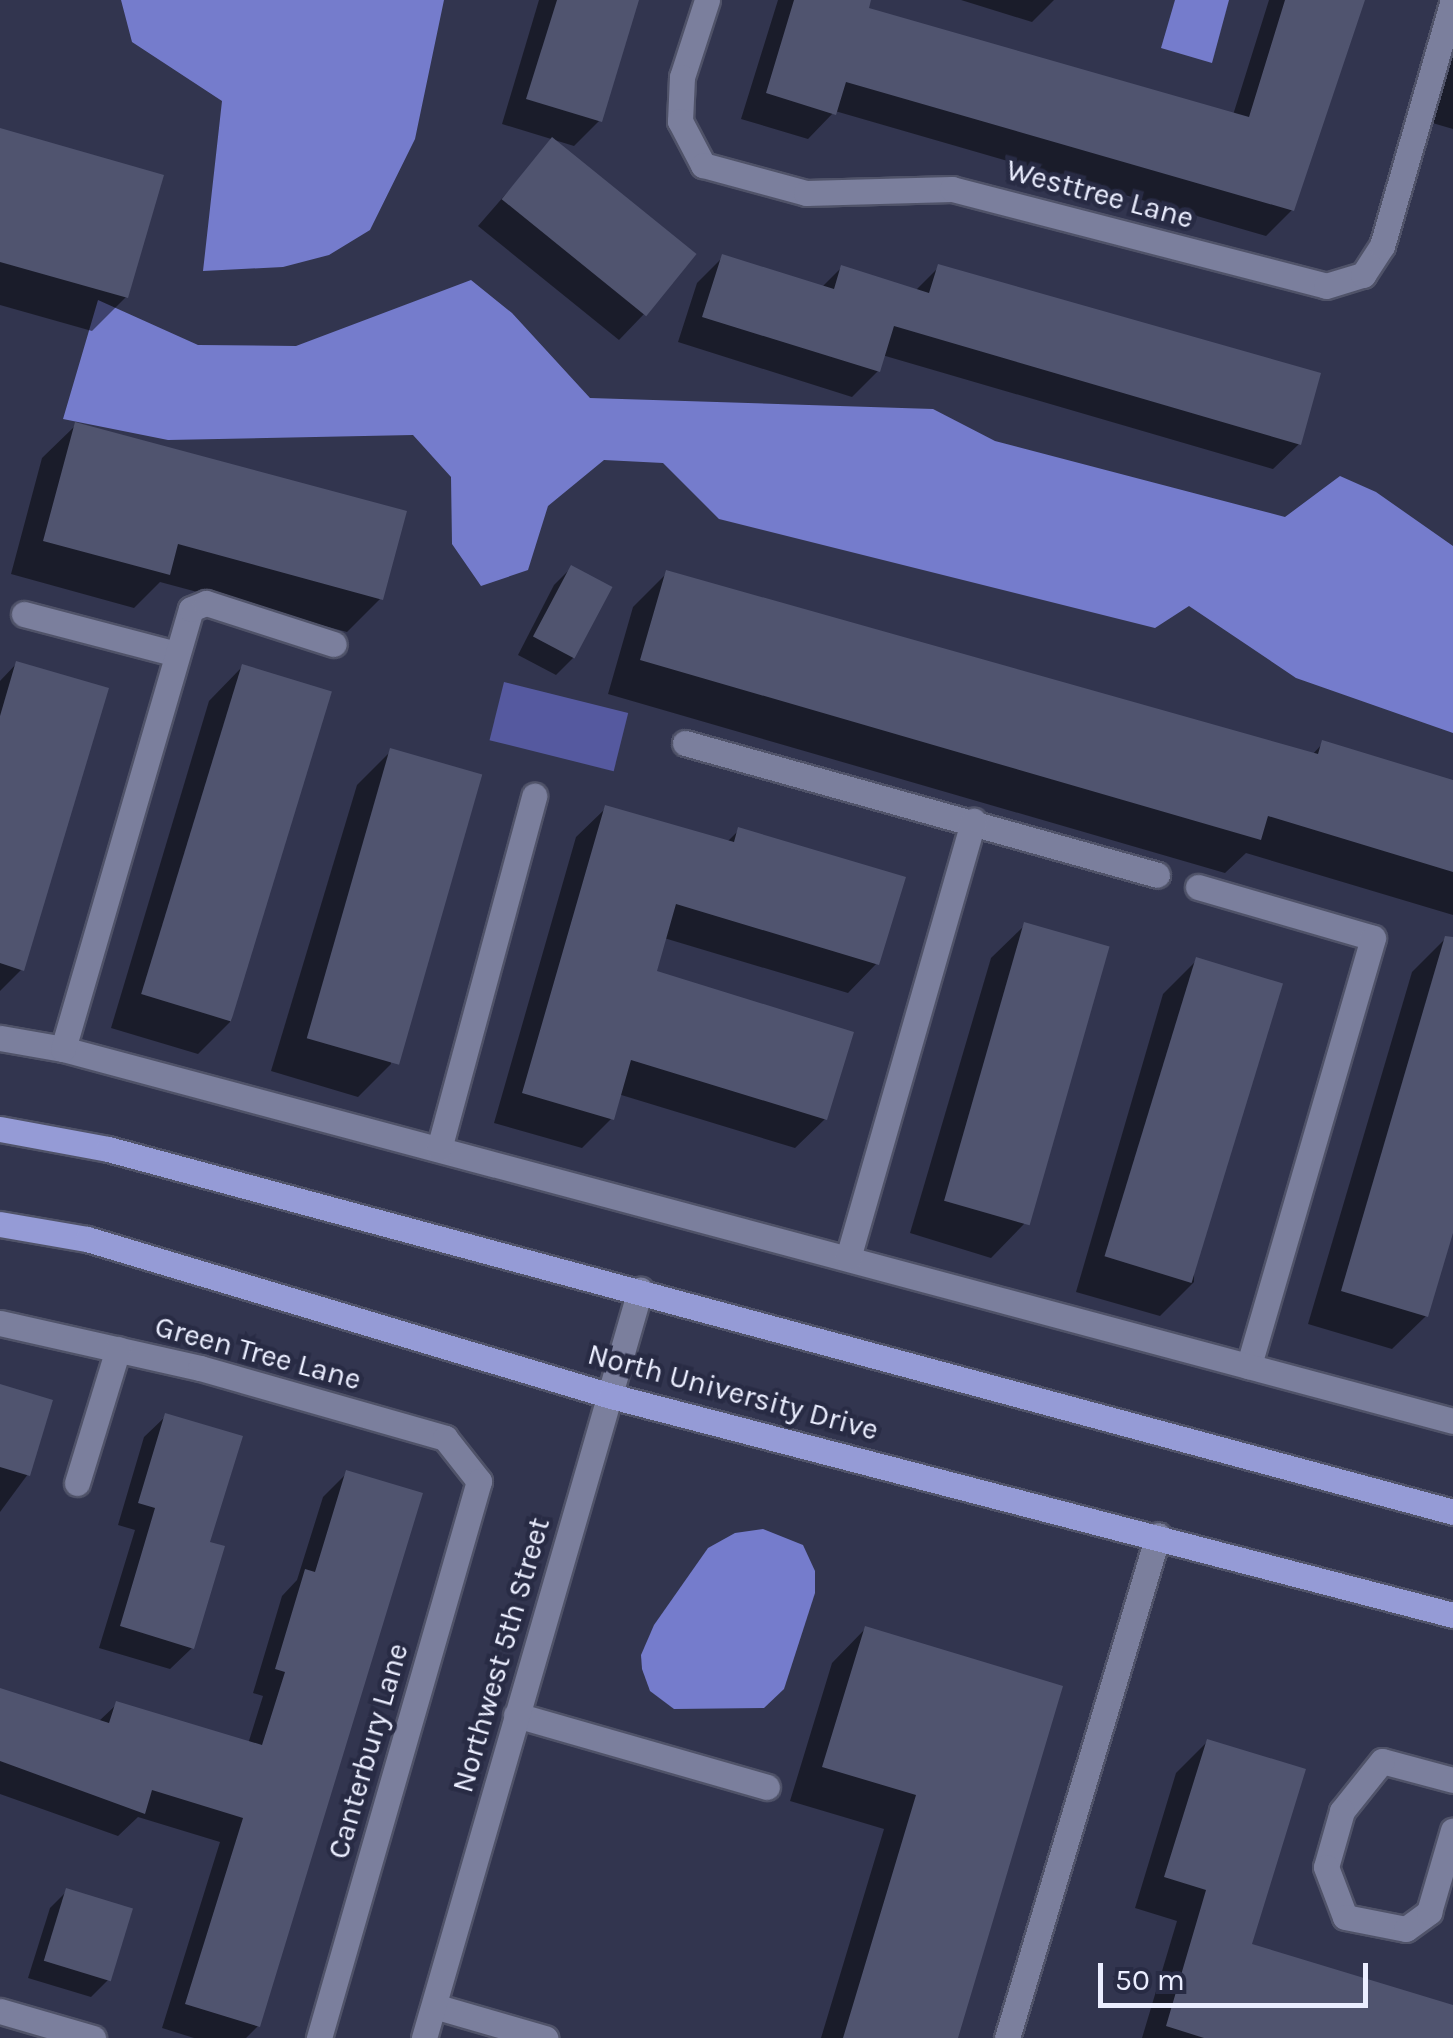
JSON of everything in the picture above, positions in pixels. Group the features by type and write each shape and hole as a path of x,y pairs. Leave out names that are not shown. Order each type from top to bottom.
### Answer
{"main road":[{"path":"0,1129 108,1149 1453,1512"},
{"name":"North University Drive","path":"0,1224 87,1238 611,1396 1158,1534 1453,1615"}],"street":[{"name":"Westtree Lane","path":"707,0 682,77 680,121 702,165 806,193 952,189 1326,286 1363,276 1382,246 1452,0"},
{"path":"62,1050 176,654 197,602 334,644"},
{"path":"24,614 176,654"},
{"path":"685,743 1157,875"},
{"path":"439,1149 534,796"},
{"path":"848,1258 972,822"},
{"path":"1198,887 1373,938 1249,1366"},
{"path":"0,1038 62,1050 439,1149 1453,1421"},
{"name":"Northwest 5th Street","path":"424,2038 640,1290"},
{"name":"Green Tree Lane","path":"0,1323 118,1349 445,1438 479,1482"},
{"path":"78,1484 118,1349"},
{"name":"Canterbury Lane","path":"319,2038 479,1482"},
{"path":"1007,2038 1158,1534"},
{"path":"516,1715 767,1787"},
{"path":"1453,1780 1382,1761 1352,1798 1326,1868 1345,1917 1406,1929 1429,1912 1453,1830"},
{"path":"434,2006 545,2038"},
{"path":"0,2010 92,2038"}],"shaded area":[{"path":"121,0 444,0 415,139 370,230 329,255 283,267 203,271 222,101 132,42"},
{"path":"1175,0 1229,0 1212,63 1161,48"},
{"path":"471,280 512,313 590,398 933,409 995,441 1285,517 1340,476 1376,492 1453,546 1453,733 1296,678 1189,606 1155,628 719,519 663,463 604,460 548,506 528,570 481,586 452,544 451,477 413,435 168,440 63,419 98,300 198,345 296,346"},
{"path":"504,682 628,713 614,771 489,740"},
{"path":"763,1529 803,1545 815,1571 815,1593 784,1689 764,1708 674,1709 650,1691 642,1669 641,1655 654,1625 708,1548 735,1533"}],"building":[{"path":"557,0 639,0 602,122 526,99"},
{"path":"794,0 871,0 869,8 1249,117 1285,0 1365,0 1294,211 846,82 836,115 766,93"},
{"path":"0,128 164,175 128,298 0,262"},
{"path":"552,137 697,254 646,316 502,199"},
{"path":"722,254 834,289 841,265 929,293 938,264 1321,373 1301,445 894,326 880,372 702,317"},
{"path":"75,422 407,511 383,600 178,544 170,575 43,541"},
{"path":"571,565 612,587 574,659 533,637"},
{"path":"666,570 1318,754 1322,740 1453,780 1453,872 1268,816 1261,840 640,660"},
{"path":"16,661 109,688 24,971 0,963 0,716"},
{"path":"242,664 332,691 231,1021 141,994"},
{"path":"390,748 482,774 399,1065 307,1038"},
{"path":"605,805 734,842 738,827 906,877 879,965 676,904 657,971 854,1032 827,1120 631,1060 614,1120 522,1093"},
{"path":"1024,922 1110,947 1030,1225 944,1201"},
{"path":"1445,936 1453,937 1453,1233 1428,1317 1341,1291"},
{"path":"1196,957 1283,984 1192,1283 1104,1256"},
{"path":"0,1384 53,1400 30,1476 0,1467"},
{"path":"165,1413 243,1436 210,1542 225,1546 194,1649 120,1626 155,1508 138,1503"},
{"path":"346,1470 423,1493 260,2027 185,2004 243,1818 152,1790 145,1814 0,1761 0,1688 109,1723 116,1701 262,1745 285,1672 275,1669 305,1569 315,1572"},
{"path":"865,1626 1063,1686 958,2038 843,2038 916,1795 822,1767"},
{"path":"1207,1739 1306,1769 1252,1944 1453,2005 1453,2038 1204,2038 1166,2026 1206,1890 1164,1877"},
{"path":"66,1888 133,1908 111,1981 44,1961"}]}
